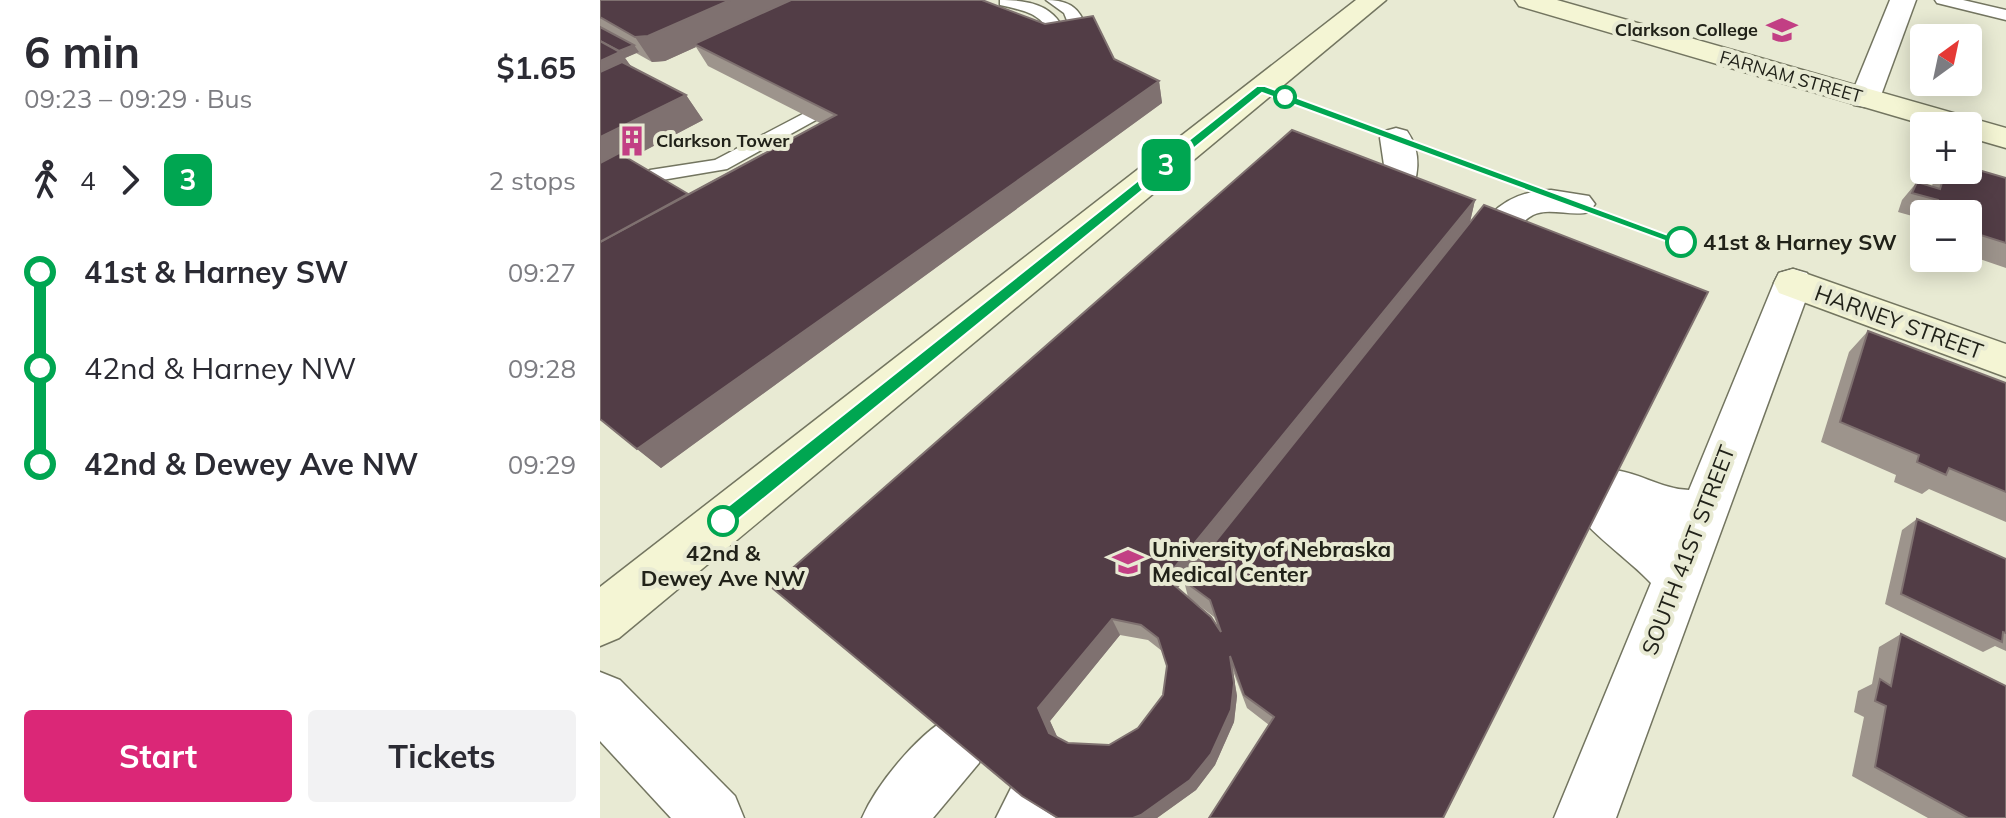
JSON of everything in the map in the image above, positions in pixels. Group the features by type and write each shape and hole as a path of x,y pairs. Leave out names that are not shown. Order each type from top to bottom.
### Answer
{"main road":[{"path":"600,620 1373,0"},
{"name":"FARNAM STREET","path":"1528,0 1914,112"},
{"name":"FARNAM STREET","path":"1982,131 2006,138"},
{"name":"HARNEY STREET","path":"1793,283 2006,361"}],"street":[{"path":"1865,98 1903,0"},
{"path":"1394,192 1401,176 1403,160 1396,138"},
{"path":"1494,233 1508,214 1529,202 1577,204"},
{"name":"SOUTH 41ST STREET","path":"1585,818 1793,283"},
{"path":"1677,576 1604,497 1674,511 1704,512"},
{"path":"600,700 713,818"},
{"path":"893,818 958,742"}],"lane":[{"path":"1054,0 1071,11 1077,21 1089,57 1086,68"},
{"path":"1943,0 2006,15"},
{"path":"987,12 1008,1 1024,3 1047,14 1062,46 1060,67 1069,75"},
{"path":"650,176 720,165 856,91"},
{"path":"792,99 840,124"},
{"path":"702,189 720,165"}],"building":[{"path":"600,0 730,0 648,36 635,37 600,17"},
{"path":"791,0 982,0 1045,24 1093,16 1114,59 1159,81 637,449 600,419 600,242 836,115 694,44"},
{"path":"600,27 634,45 619,51 600,41"},
{"path":"600,41 620,52 600,61"},
{"path":"622,62 686,95 600,137 600,72"},
{"path":"1292,130 1475,200 1166,578 1211,617 1221,632 1210,600 1184,581 1484,205 1708,292 1443,818 1209,818 1274,717 1244,695 1230,656 1234,683 1231,710 1211,754 1190,780 1133,818 1058,818 1022,796 771,587","holes":["1112,619 1141,625 1158,638 1167,666 1163,695 1138,728 1109,745 1068,743 1049,733 1038,708"]},
{"path":"619,153 688,194 600,242 600,163"},
{"path":"1982,171 2006,178 2006,243 1982,235 1982,200 1938,200 1912,193 1916,184 1940,189 1942,184 1982,184"},
{"path":"1868,331 2006,383 2006,492 1949,468 1946,475 1917,462 1919,455 1840,422"},
{"path":"1917,519 2006,559 2006,633 2003,632 2002,642 1901,594"},
{"path":"1901,634 2006,686 2006,818 1968,818 1875,767 1886,706 1875,701 1880,679 1891,686"}],"bus line":[{"name":"3","path":"723,521 1261,88 1681,242"}],"place":[{"name":"Clarkson College","path":"1782,30"},
{"name":"Clarkson Tower","path":"632,141"},
{"name":"41st & Harney SW","path":"1681,242"},
{"name":"42nd & Dewey Ave NW","path":"723,521"},
{"name":"University of Nebraska Medical Center","path":"1128,562"}]}
